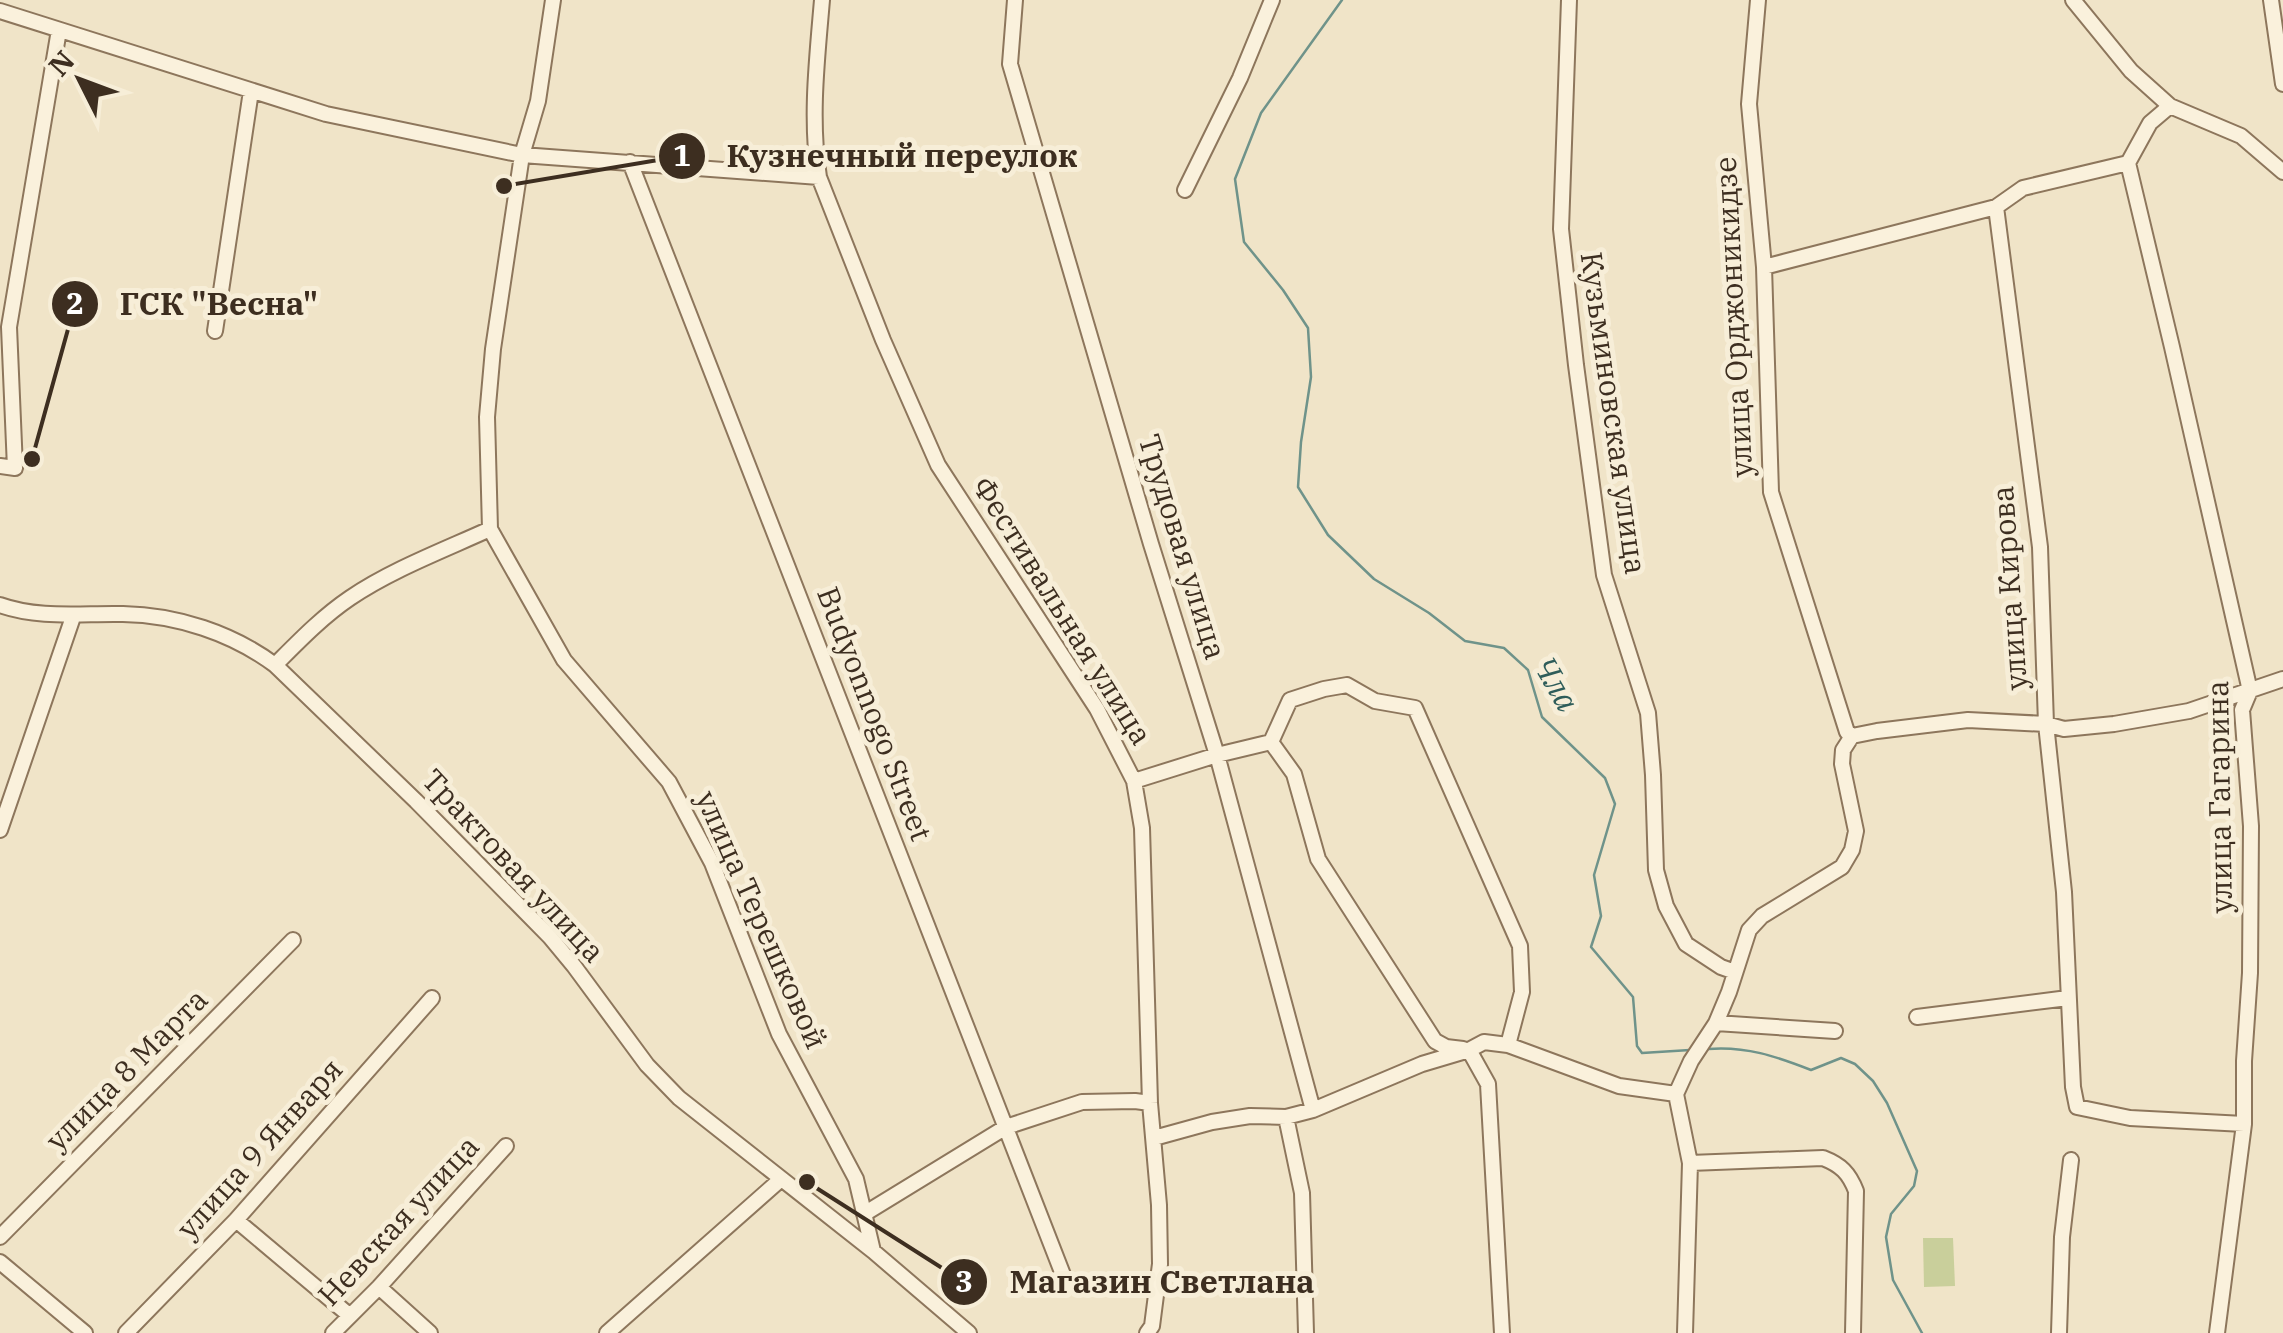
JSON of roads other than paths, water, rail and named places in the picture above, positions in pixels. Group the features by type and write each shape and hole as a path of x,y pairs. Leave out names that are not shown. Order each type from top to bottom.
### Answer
{"street":[{"name":"улица Терешковой","path":"553,0 538,100 522,156 491,366 487,418 490,529 564,660 668,782 712,863 780,1034 856,1179 873,1251"},
{"name":"Фестивальная улица","path":"822,0 814,149 819,177 883,340 938,464 1097,709 1134,780 1142,828 1150,1103 1160,1264 1152,1326 1147,1333"},
{"name":"Трудовая улица","path":"1015,0 1010,64 1217,755 1313,1110"},
{"path":"1184,190 1240,78 1272,0"},
{"name":"Кузьминовская улица","path":"1568,0 1561,229 1604,575 1648,713 1656,870 1666,906 1686,944 1720,967 1735,972"},
{"name":"улица Орджоникидзе","path":"1735,972 1749,930 1762,916 1842,866 1852,850 1856,831 1842,764 1847,732 1771,492 1764,267 1749,104 1758,0"},
{"path":"2074,0 2131,71 2170,106 2241,136 2283,172"},
{"path":"2271,0 2283,84"},
{"path":"0,11 326,114 522,156 819,177"},
{"path":"8,467 9,326 59,30"},
{"path":"216,331 251,90"},
{"path":"1764,267 1996,207 2023,188 2128,163 2150,123 2170,106"},
{"name":"Budyonnogo Street","path":"630,162 1067,1286"},
{"name":"улица Гагарина","path":"2128,163 2250,691 2242,710 2251,826 2244,1124 2216,1333"},
{"name":"улица Кирова","path":"1996,207 2040,547 2046,724 2064,892 2076,1107 2130,1118 2244,1124"},
{"path":"275,664 317,623 370,585 490,529"},
{"name":"Трактовая улица","path":"0,606 72,616 124,614 166,619 226,636 275,664 550,937 647,1065 679,1098 873,1251 969,1333"},
{"path":"0,830 72,616"},
{"path":"1848,743 1878,731 1968,720 2046,724 2064,729 2114,724 2188,710 2283,680"},
{"path":"1271,742 1290,700 1324,689 1347,685 1375,702 1415,708 1520,946 1522,992 1508,1045"},
{"path":"1134,780 1271,742"},
{"path":"1271,742 1294,774 1318,859 1389,972 1435,1041 1469,1050"},
{"name":"улица 8 Марта","path":"0,1238 292,940"},
{"path":"1685,1333 1690,1163 1676,1094 1716,1023 1735,972"},
{"name":"улица 9 Января","path":"126,1333 236,1220 432,998"},
{"path":"1917,1017 2068,998"},
{"path":"1716,1023 1836,1030"},
{"path":"1154,1138 1212,1122 1250,1116 1286,1117 1313,1110 1484,1042 1508,1045 1619,1086 1676,1094"},
{"path":"1469,1050 1488,1084 1502,1333"},
{"path":"864,1214 1006,1128 1082,1102 1150,1103"},
{"path":"1286,1117 1302,1193 1306,1333"},
{"name":"Невская улица","path":"333,1333 506,1146"},
{"path":"1690,1163 1823,1158 1850,1175 1856,1191 1854,1333"},
{"path":"2058,1333 2062,1237 2071,1160"},
{"path":"607,1333 780,1180"},
{"path":"236,1220 349,1316"},
{"path":"0,1262 85,1333"},
{"path":"378,1286 430,1333"}],"waterway":[{"name":"Чла","path":"1342,0 1261,113 1235,179 1244,242 1308,328 1311,377 1298,487 1328,535 1374,579 1465,641 1504,648 1528,670 1542,717 1605,778 1615,804 1594,875 1601,916 1591,947 1633,997 1637,1046 1642,1053 1690,1050"},
{"name":"Чла","path":"1708,1049 1760,1053 1811,1070 1841,1058 1855,1064 1873,1081 1917,1171 1914,1186 1891,1214 1886,1237 1893,1280 1922,1333"}],"place":[{"name":"Кузнечный переулок","path":"504,186"},
{"name":"ГСК \"Весна\"","path":"32,459"},
{"name":"Магазин Светлана","path":"807,1182"}]}
